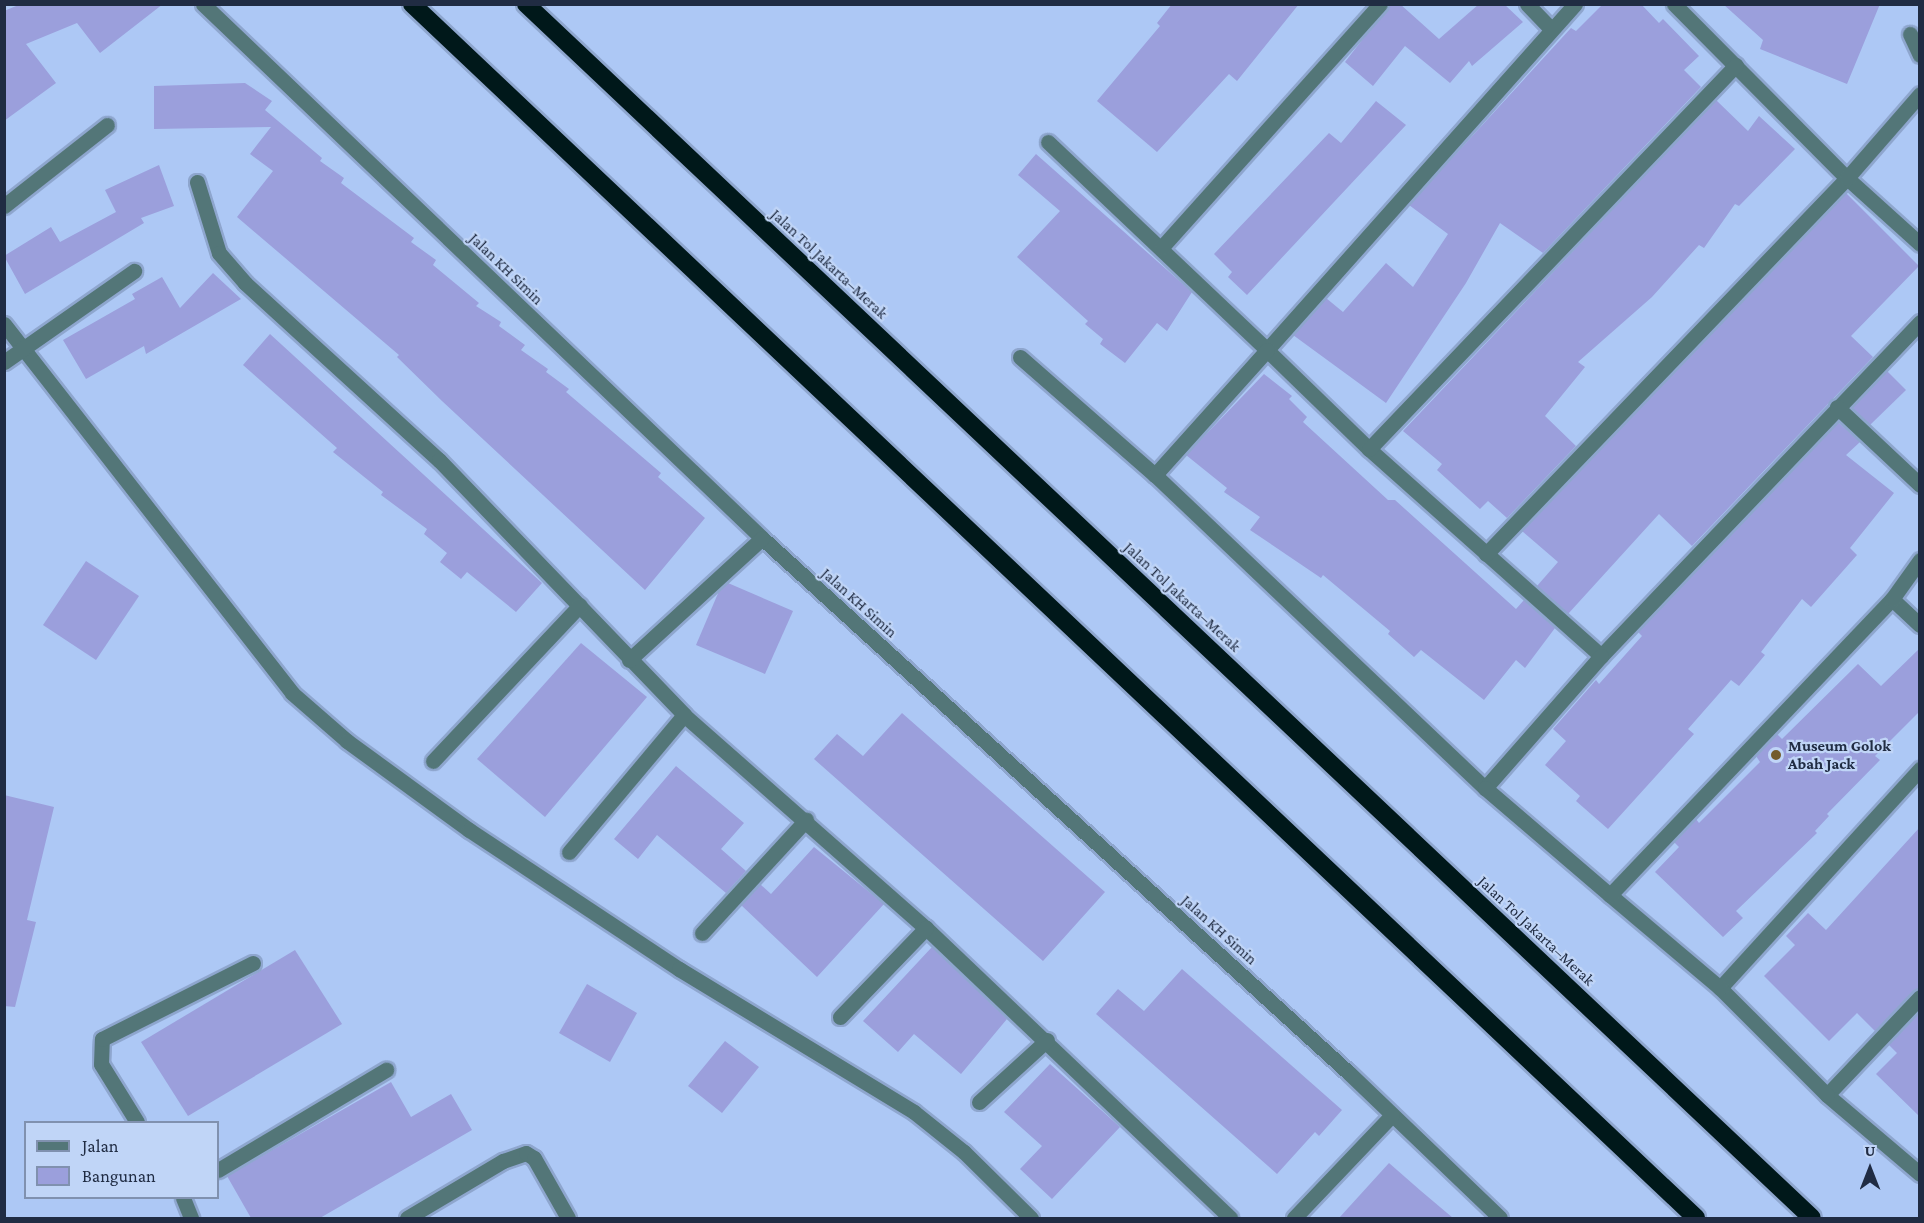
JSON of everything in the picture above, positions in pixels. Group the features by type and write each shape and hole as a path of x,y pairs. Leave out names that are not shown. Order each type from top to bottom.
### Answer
{"highway":[{"path":"412,4 1696,1218"},
{"name":"Jalan Tol Jakarta–Merak","path":"526,4 1812,1218"}],"street":[{"name":"Jalan KH Simin","path":"203,4 762,538 1392,1115 1500,1218"},
{"path":"1162,247 1380,4"},
{"path":"1527,4 1551,28"},
{"path":"1155,475 1551,28 1575,4"},
{"path":"1674,4 1737,65 1846,178 1920,244"},
{"path":"1910,34 1920,56"},
{"path":"1369,449 1737,65"},
{"path":"1486,554 1846,178 1920,94"},
{"path":"4,206 107,125"},
{"path":"1048,142 1162,247 1369,449 1601,656"},
{"path":"198,182 219,253 245,283 439,460 684,715 926,928 1047,1040 1230,1218"},
{"path":"4,362 134,271"},
{"path":"1485,788 1601,656 1920,322"},
{"path":"4,324 292,693 347,741 469,831 679,969 914,1112 964,1152 1031,1218"},
{"path":"1020,357 1155,475 1485,788 1720,988 1827,1095 1920,1174"},
{"path":"1837,407 1920,485"},
{"path":"629,660 762,538"},
{"path":"1610,895 1892,599 1920,560"},
{"path":"1892,599 1920,625"},
{"path":"433,761 580,605"},
{"path":"569,852 684,715"},
{"path":"1720,988 1920,770"},
{"path":"702,933 806,820"},
{"path":"840,1017 926,928"},
{"path":"136,1121 100,1064 102,1039 253,963"},
{"path":"1827,1095 1920,997"},
{"path":"979,1102 1047,1040"},
{"path":"219,1169 386,1070"},
{"path":"1294,1218 1392,1115"},
{"path":"407,1218 503,1161 526,1154 534,1158 568,1218"},
{"path":"184,1199 191,1218"}],"building":[{"path":"21,4 163,4 100,53 77,23 26,44 56,83 4,121 4,11"},
{"path":"1172,4 1299,4 1237,81 1229,74 1157,152 1097,101 1160,26 1157,23"},
{"path":"1390,4 1400,4 1439,39 1479,4 1504,4 1523,22 1472,66 1469,61 1450,83 1405,46 1373,86 1345,62"},
{"path":"1603,4 1641,4 1659,23 1663,19 1699,56 1684,70 1701,87 1543,253 1500,223 1466,283 1386,403 1293,335 1326,298 1343,312 1386,263 1413,287 1448,234 1409,205 1571,28 1576,31"},
{"path":"1723,4 1880,4 1847,84 1760,49 1763,40"},
{"path":"245,83 272,101 265,110 322,158 320,161 344,178 341,183 414,238 411,242 436,260 433,265 479,303 476,306 501,322 499,326 525,345 521,350 548,369 546,372 569,389 566,392 661,473 658,477 705,518 645,590 442,401 397,357 399,355 237,217 273,171 250,154 271,127 154,129 154,86"},
{"path":"1716,100 1748,131 1759,116 1795,149 1739,206 1735,204 1704,248 1699,245 1652,297 1578,362 1585,367 1545,416 1576,446 1507,518 1488,501 1480,509 1437,470 1442,464 1403,431"},
{"path":"1376,101 1406,125 1247,295 1228,277 1232,272 1214,254 1329,133 1341,143"},
{"path":"1036,154 1192,292 1167,331 1157,323 1125,363 1100,344 1103,339 1085,324 1088,321 1017,257 1060,211 1018,175"},
{"path":"159,165 174,206 141,218 144,223 25,294 4,256 51,227 60,242 116,212 105,190"},
{"path":"1846,193 1919,266 1851,336 1873,357 1692,546 1659,514 1568,614 1537,586 1558,562 1522,531"},
{"path":"213,273 241,299 146,354 144,346 86,379 63,340 135,299 132,294 162,277 180,308"},
{"path":"270,334 542,583 516,612 467,572 461,579 440,562 447,553 424,534 427,529 381,495 383,492 333,452 337,448 243,365"},
{"path":"1887,371 1906,390 1870,425 1852,408"},
{"path":"1264,374 1292,396 1289,399 1307,417 1303,422 1388,500 1395,500 1516,609 1524,600 1555,628 1525,668 1516,660 1484,700 1421,650 1414,657 1388,634 1390,631 1323,575 1321,578 1250,530 1260,517 1224,492 1227,488 1186,455"},
{"path":"1838,422 1860,442 1846,455 1894,493 1850,548 1857,555 1811,607 1802,599 1761,652 1765,655 1739,686 1731,680 1688,729 1694,734 1608,829 1576,801 1580,796 1545,765 1566,741 1553,729 1596,680 1599,684 1642,636 1638,632"},
{"path":"86,561 139,596 96,660 43,625"},
{"path":"728,583 793,611 765,674 696,645 719,591"},
{"path":"581,643 647,697 545,817 477,759"},
{"path":"1920,648 1920,711 1875,756 1880,760 1827,814 1829,816 1815,831 1817,833 1736,911 1743,918 1723,937 1655,872 1679,847 1674,842 1696,819 1699,823 1760,762 1756,756 1777,734 1782,739 1858,664 1881,686"},
{"path":"902,713 1105,892 1043,961 814,759 837,734 863,756"},
{"path":"676,766 744,823 721,849 746,871 726,893 657,835 638,859 614,839"},
{"path":"4,795 54,807 27,920 36,922 15,1007 4,1006"},
{"path":"1920,827 1920,988 1875,1031 1857,1013 1829,1041 1764,976 1795,945 1786,936 1808,913 1826,930"},
{"path":"814,847 884,904 817,977 741,905 760,884 771,894"},
{"path":"932,947 1007,1019 961,1074 914,1034 898,1052 863,1021"},
{"path":"295,950 342,1024 188,1116 141,1042"},
{"path":"1182,969 1342,1110 1319,1136 1315,1132 1277,1174 1096,1014 1118,989 1144,1011"},
{"path":"587,984 637,1013 610,1062 559,1033"},
{"path":"1920,1012 1920,1117 1876,1074 1897,1053 1888,1044"},
{"path":"725,1041 759,1067 722,1113 688,1086"},
{"path":"1050,1064 1120,1127 1052,1199 1020,1169 1042,1146 1004,1112"},
{"path":"391,1082 411,1117 451,1094 472,1130 320,1218 251,1218 227,1176"},
{"path":"1389,1163 1421,1191 1453,1218 1339,1218"}],"place":[{"name":"Museum Golok Abah Jack","path":"1776,755"}]}
